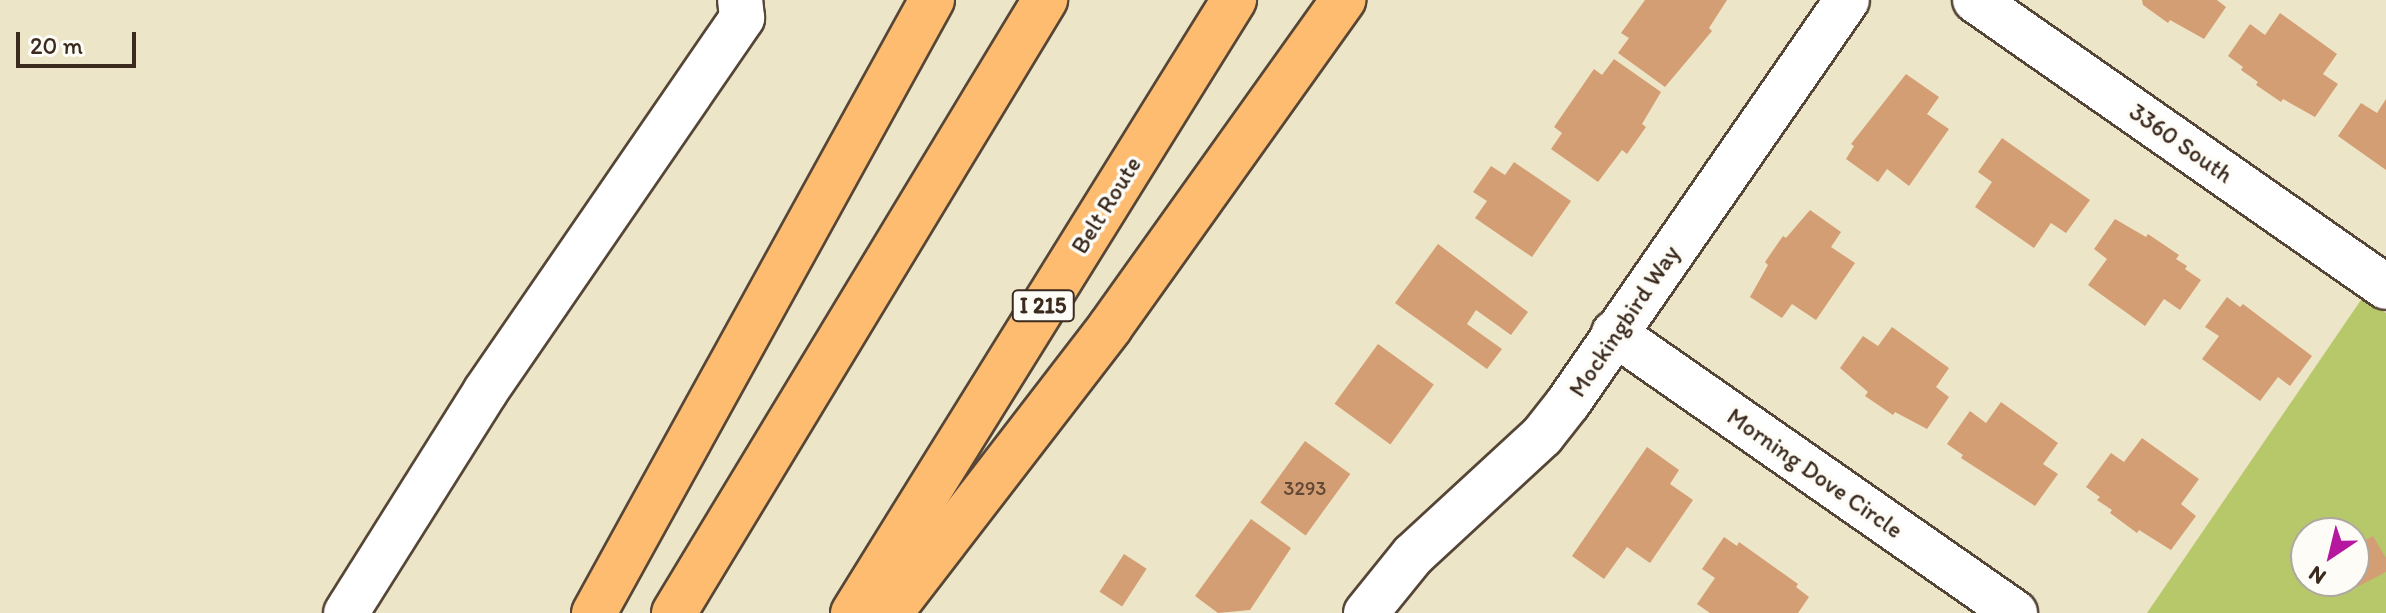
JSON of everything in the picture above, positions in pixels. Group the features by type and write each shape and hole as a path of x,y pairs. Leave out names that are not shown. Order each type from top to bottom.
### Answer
{"highway":[{"path":"594,613 932,0"},
{"path":"674,613 1045,0"},
{"name":"Belt Route","path":"853,613 1234,0"},
{"path":"890,613 1128,304 1343,0"}],"street":[{"path":"346,613 485,392 742,18 740,0"},
{"name":"Mockingbird Way","path":"1366,613 1413,555 1542,436 1847,0"},
{"name":"3360 South","path":"1975,0 2386,287"},
{"name":"Morning Dove Circle","path":"1614,333 2015,613"}],"green space":[{"path":"2363,297 2386,313 2386,613 2147,613"}],"building":[{"path":"1645,0 1727,0 1709,28 1712,31 1665,87 1618,53 1629,38 1621,33"},
{"path":"2142,0 2217,0 2226,7 2204,39 2170,20 2168,23 2143,5"},
{"path":"2280,13 2337,54 2323,74 2338,84 2315,117 2283,99 2281,102 2256,85 2258,82 2228,56 2250,24 2265,35"},
{"path":"1614,59 1661,92 1642,124 1646,127 1627,154 1622,150 1598,182 1551,149 1562,133 1554,127 1594,69 1602,75"},
{"path":"1906,74 1939,97 1927,114 1949,129 1909,186 1887,169 1878,182 1846,159 1854,146 1851,144"},
{"path":"2386,99 2386,170 2338,136 2361,103 2377,113"},
{"path":"2002,138 2090,200 2066,233 2051,223 2034,248 1975,207 1992,182 1978,172"},
{"path":"1514,162 1571,201 1532,257 1475,218 1487,201 1473,192 1491,166 1505,175"},
{"path":"1810,210 1841,232 1831,247 1855,263 1816,320 1792,304 1782,318 1750,297 1768,265 1765,262 1783,236 1786,238"},
{"path":"2115,219 2146,237 2148,234 2179,255 2176,259 2201,280 2180,310 2164,299 2145,326 2088,285 2107,259 2094,249"},
{"path":"1438,244 1528,312 1511,335 1476,310 1467,324 1502,349 1487,369 1395,303"},
{"path":"2227,297 2240,307 2243,304 2312,356 2290,386 2278,377 2260,401 2202,359 2219,336 2205,327"},
{"path":"1892,327 1949,368 1936,387 1949,397 1927,429 1895,412 1893,415 1865,396 1868,392 1840,368 1863,336 1878,346"},
{"path":"1378,344 1434,385 1390,444 1335,404"},
{"path":"2001,402 2058,443 2043,464 2058,474 2035,506 1961,458 1963,455 1947,444 1970,411 1986,423"},
{"path":"2142,438 2199,479 2181,504 2196,516 2171,550 2139,530 2137,533 2110,513 2112,510 2097,500 2100,497 2086,487 2111,453 2124,462"},
{"path":"1305,441 1350,474 1306,535 1260,502"},
{"path":"1647,447 1679,470 1670,484 1693,500 1650,563 1627,547 1604,579 1572,556"},
{"path":"1251,519 1291,548 1250,610 1218,613 1195,596"},
{"path":"2373,536 2386,558 2386,572 2370,580 2370,538"},
{"path":"1724,537 1737,546 1739,542 1798,584 1796,587 1809,597 1798,613 1710,613 1697,604 1715,578 1702,569"},
{"path":"1124,554 1147,569 1122,606 1099,592"}]}
